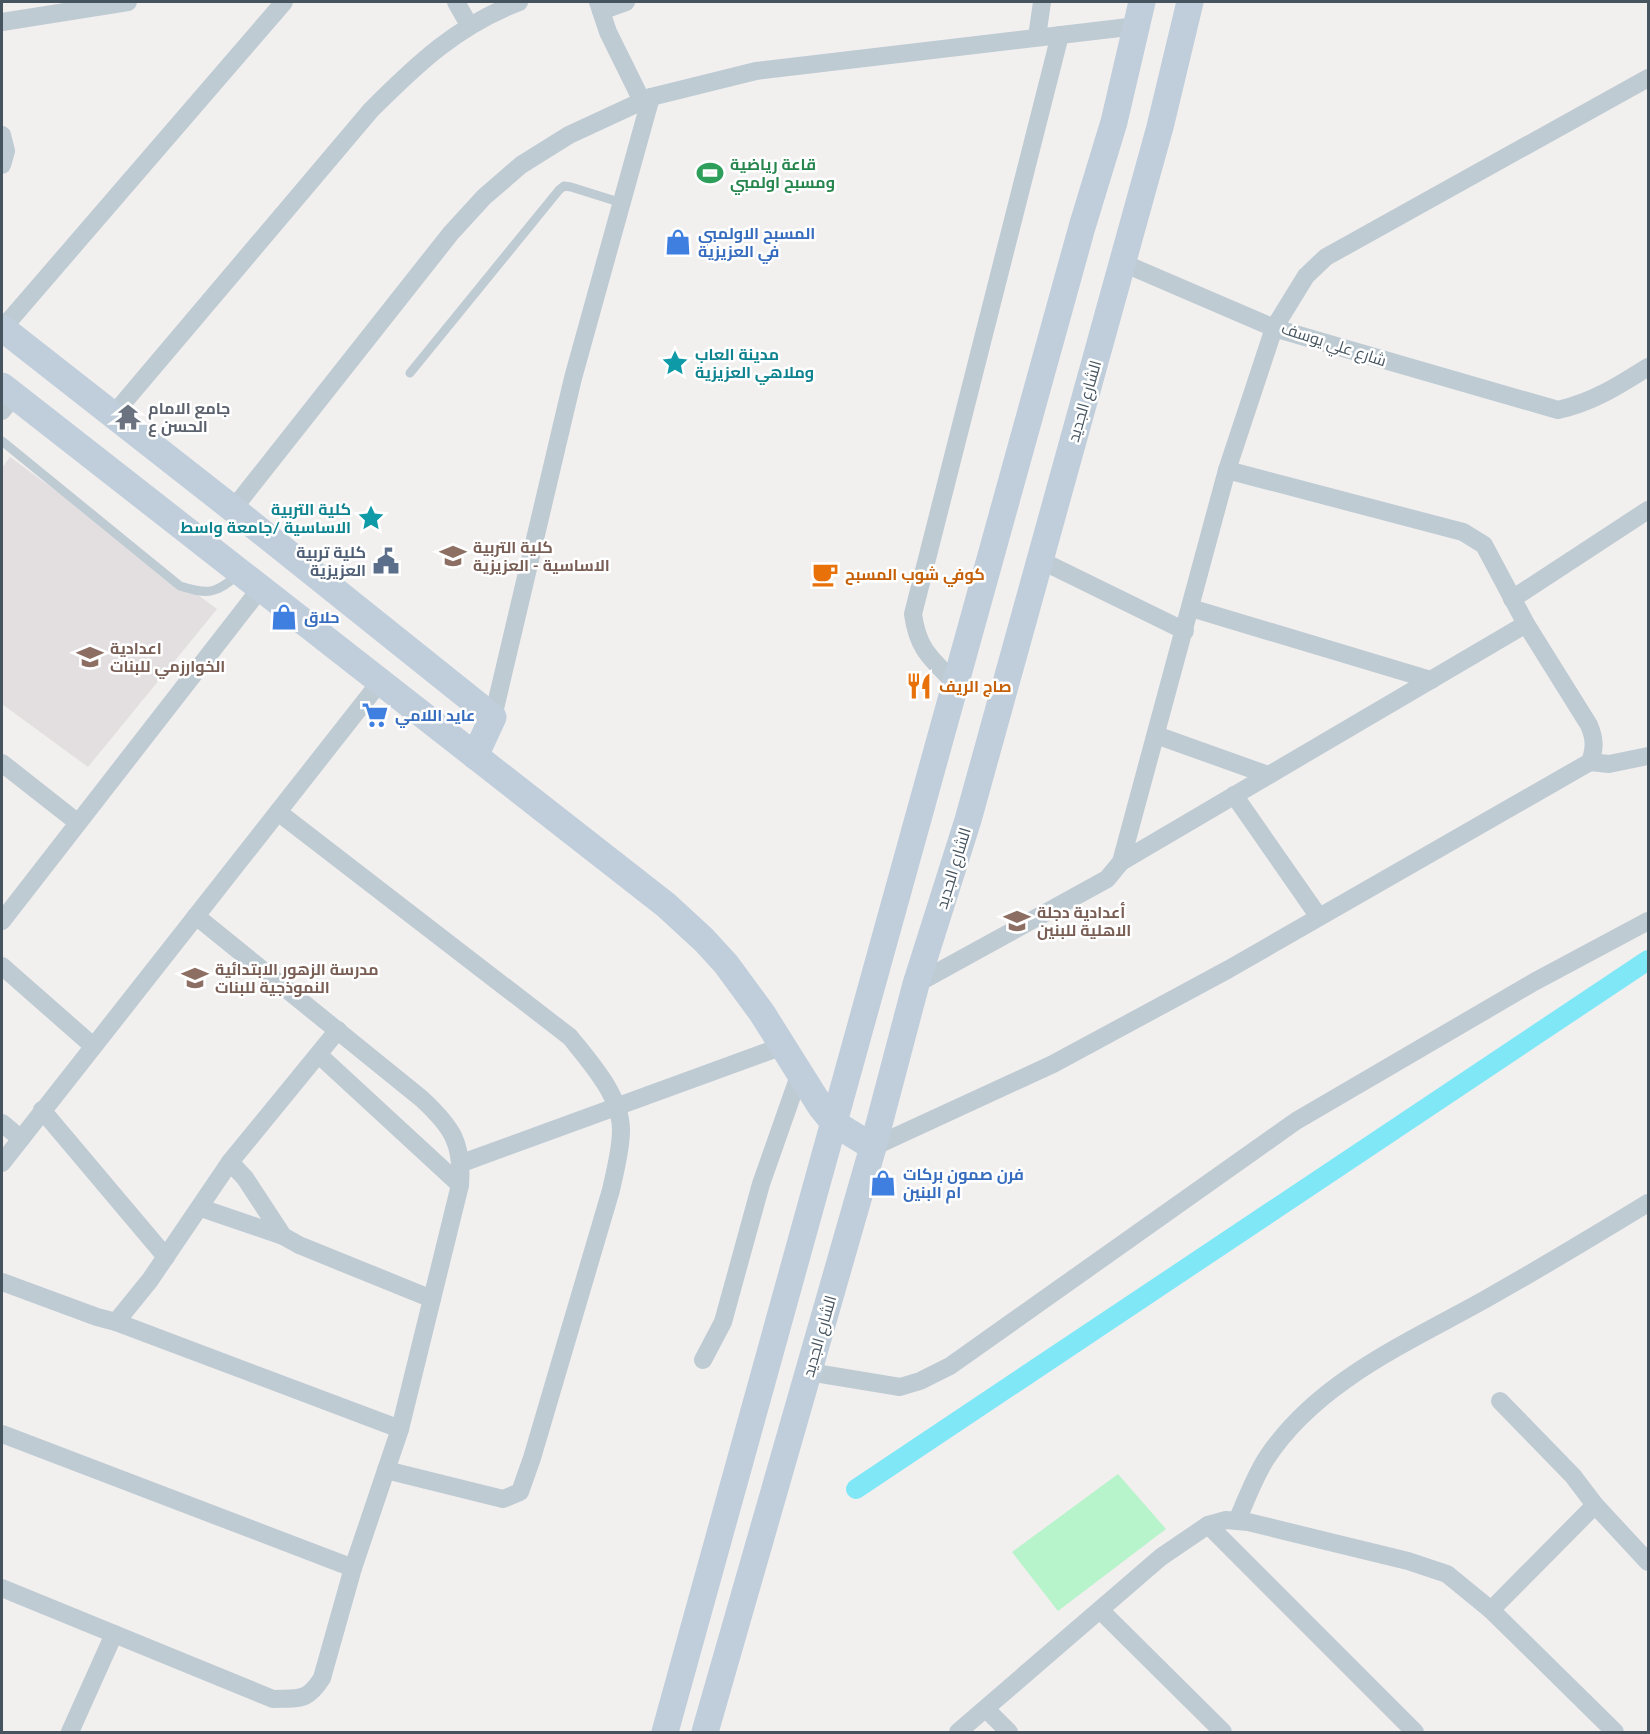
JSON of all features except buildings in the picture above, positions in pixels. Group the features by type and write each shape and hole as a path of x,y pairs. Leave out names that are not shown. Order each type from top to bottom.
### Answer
{"main road":[{"name":"الشارع الجديد","path":"705,1732 873,1147 916,984 968,820 1160,127 1190,2"},
{"path":"665,1732 1082,227 1114,122 1140,14"},
{"path":"2,328 493,717 475,756"},
{"path":"6,398 250,581 666,905 726,964 762,1013 834,1123 873,1147"},
{"path":"872,981 916,984"}],"street":[{"path":"2,22 73,6 128,2"},
{"path":"2,328 284,2"},
{"path":"456,2 469,25"},
{"path":"113,415 371,110 439,45 469,25 519,2"},
{"path":"493,717 573,378 622,203 647,99 608,32 600,6 626,2"},
{"path":"1037,37 1042,2"},
{"path":"233,509 451,233 484,197 521,165 569,135 647,99 756,70 1060,35 1140,14"},
{"path":"956,684 924,652 916,634 913,614 1060,35"},
{"name":"شارع علي يوسف","path":"1648,78 1326,257 1306,276 1274,328 1558,410 1591,400 1648,367"},
{"path":"2,135 6,151 2,165"},
{"path":"1121,862 1227,470 1274,328 1122,263"},
{"path":"1227,470 1463,531 1484,545 1526,624 1589,725 1594,742 1590,762"},
{"path":"1512,598 1648,510"},
{"path":"1040,560 1185,631"},
{"path":"2,921 77,822 250,581"},
{"path":"1191,608 1431,680"},
{"path":"916,984 1107,879 1121,862 1526,624"},
{"path":"2,1163 380,682"},
{"path":"1156,735 1268,775"},
{"path":"873,1147 1053,1064 1229,969 1590,762 1609,764 1648,756"},
{"path":"2,763 77,822"},
{"path":"1234,795 1319,917"},
{"path":"278,812 570,1037 600,1073 616,1107 621,1128 611,1190 520,1492 503,1499 386,1470"},
{"path":"2,1588 273,1699 300,1698 313,1692 322,1678 353,1568 400,1430 460,1185 462,1163 453,1134 443,1119 422,1099 196,915"},
{"path":"809,1372 900,1387 920,1381 950,1366 1296,1120 1534,982 1648,921"},
{"path":"2,966 93,1046"},
{"path":"116,1322 201,1208 230,1162 338,1030"},
{"path":"462,1163 783,1046"},
{"path":"319,1054 460,1185"},
{"path":"703,1360 723,1322 761,1184 800,1074"},
{"path":"42,1110 166,1257"},
{"path":"2,1123 21,1139"},
{"path":"230,1162 245,1178 283,1236"},
{"path":"1237,1521 1266,1460 1281,1439 1332,1389 1373,1362 1486,1299 1648,1203"},
{"path":"201,1208 283,1236 299,1245 432,1299"},
{"path":"2,1282 116,1322 400,1430"},
{"path":"1500,1401 1573,1476 1595,1505 1648,1562"},
{"path":"2,1434 353,1568"},
{"path":"1491,1610 1595,1505"},
{"path":"958,1732 1161,1557 1208,1525 1237,1521 1408,1561 1447,1574 1491,1610 1615,1732"},
{"path":"1208,1525 1415,1732"},
{"path":"1100,1610 1223,1732"},
{"path":"70,1732 114,1634"},
{"path":"986,1709 1009,1732"}],"lane":[{"path":"410,373 559,190 564,186 571,186 622,203"},
{"path":"2,441 180,586 203,593 250,581"}],"shaded area":[{"name":"اعدادية الخوارزمي للبنات","path":"10,457 217,609 88,767 2,704 2,468"}],"green space":[{"path":"1118,1474 1166,1529 1058,1611 1012,1552"}],"waterway":[{"path":"856,1489 1648,960"}],"place":[{"name":"قاعة رياضية ومسبح اولمبي","path":"710,173"},
{"name":"المسبح الاولمبي في العزيزية","path":"678,242"},
{"name":"مدينة العاب وملاهي العزيزية","path":"675,363"},
{"name":"جامع الامام الحسن ع","path":"128,417"},
{"name":"كلية التربية الاساسية /جامعة واسط","path":"371,518"},
{"name":"كلية التربية الاساسية - العزيزية","path":"453,556"},
{"name":"كلية تربية العزيزية","path":"386,561"},
{"name":"كوفي شوب المسبح","path":"825,574"},
{"name":"حلاق","path":"284,617"},
{"name":"اعدادية الخوارزمي للبنات","path":"90,657"},
{"name":"صاج الريف","path":"919,686"},
{"name":"عايد اللامي","path":"375,715"},
{"name":"أعدادية دجلة الاهلية للبنين","path":"1017,921"},
{"name":"مدرسة الزهور الابتدائية النموذجية للبنات","path":"195,978"},
{"name":"فرن صمون بركات ام البنين","path":"883,1183"}]}
